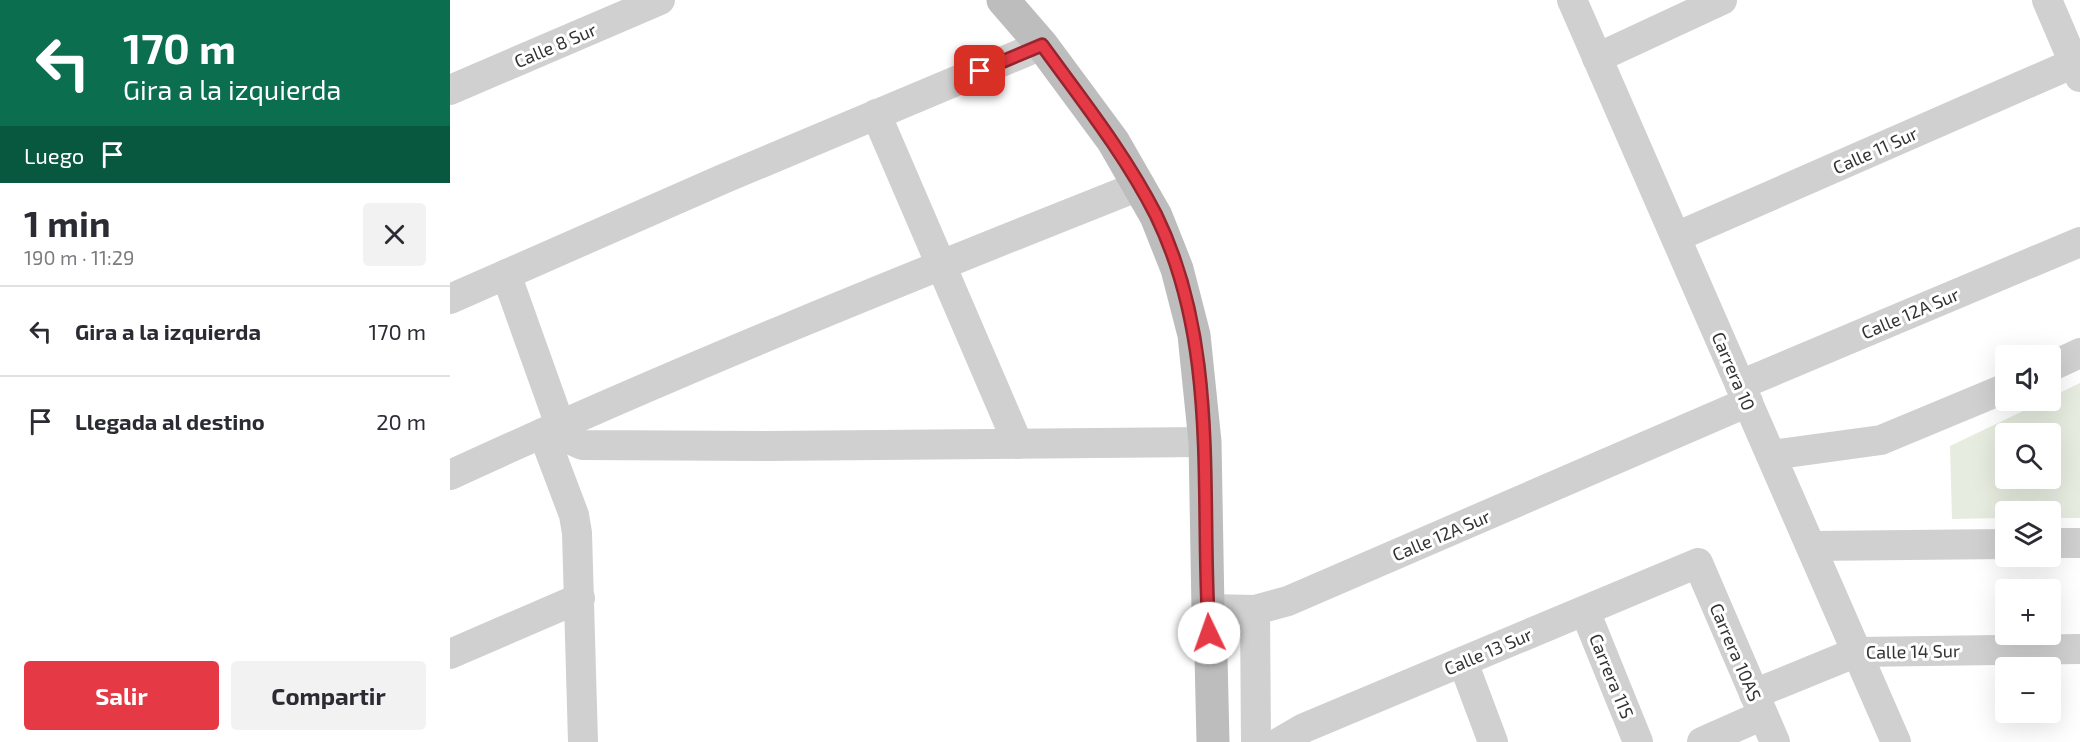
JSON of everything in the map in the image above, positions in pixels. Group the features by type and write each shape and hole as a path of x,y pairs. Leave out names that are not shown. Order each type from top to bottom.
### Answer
{"main road":[{"path":"1003,0 1042,45 1113,141 1156,216 1177,269 1194,335 1205,442 1213,742"}],"street":[{"name":"Calle 8 Sur","path":"450,90 660,0"},
{"name":"Carrera 10","path":"1572,0 1896,742"},
{"path":"1597,58 1722,0"},
{"path":"2061,15 2077,70"},
{"path":"450,299 876,114 1042,45"},
{"name":"Calle 11 Sur","path":"1676,237 2077,70"},
{"path":"876,114 1018,444"},
{"path":"450,475 660,381 942,264 1139,186"},
{"name":"Calle 12A Sur","path":"1208,609 1254,610 1288,601 2080,242"},
{"path":"506,274 574,515 579,551 584,742"},
{"path":"2061,362 2080,353"},
{"path":"1771,455 1881,440 1995,393"},
{"path":"551,429 563,433 575,443 590,445 1205,442"},
{"path":"2061,543 2080,543"},
{"path":"1811,546 1995,544"},
{"name":"Calle 13 Sur","path":"1280,742 1304,728 1698,562"},
{"name":"Carrera 10AS","path":"1698,562 1775,742"},
{"path":"450,654 580,598"},
{"path":"1254,610 1256,742"},
{"name":"Carrera 11S","path":"1585,610 1638,742"},
{"name":"Calle 14 Sur","path":"1702,742 1759,704 1857,652 2080,648"},
{"path":"1463,662 1493,742"}],"shaded area":[{"path":"2080,383 2080,518 2061,518 2061,501 1995,501 1995,518 1952,519 1950,446 1995,424 1995,489 2061,489 2061,423 1998,423 2023,411 2061,411 2061,392"}],"route":[{"path":"980,71 1042,45 1113,141 1156,216 1177,269 1194,335 1202,399 1207,479 1209,633"}]}
